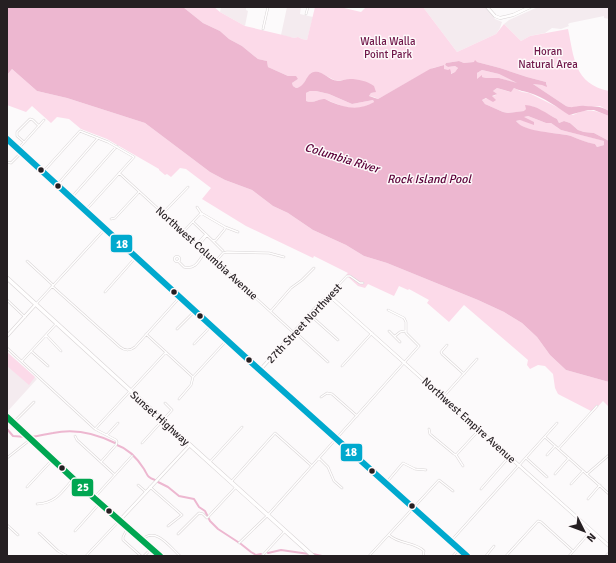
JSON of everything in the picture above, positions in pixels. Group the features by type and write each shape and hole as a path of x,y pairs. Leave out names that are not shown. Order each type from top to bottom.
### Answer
{"highway":[{"name":"Sunset Highway","path":"7,278 313,556"}],"street":[{"path":"263,29 268,7"},
{"path":"306,14 308,7"},
{"path":"488,7 498,18 503,18 530,7"},
{"path":"24,142 17,136 17,132 30,119 39,126"},
{"path":"18,149 44,120"},
{"path":"43,172 80,131 117,146 134,157 85,211"},
{"path":"57,185 98,138"},
{"path":"7,139 211,326 467,556"},
{"path":"71,198 117,146"},
{"path":"7,162 13,162 22,152"},
{"name":"Northwest Columbia Avenue","path":"119,173 328,362"},
{"path":"163,213 188,187"},
{"path":"111,219 115,218 139,191"},
{"path":"197,207 202,213 225,227 238,232"},
{"path":"184,232 202,213"},
{"path":"193,222 223,251"},
{"path":"213,241 216,240 225,227"},
{"path":"8,334 105,229"},
{"path":"198,244 206,235"},
{"path":"178,261 184,267 193,267 199,262 206,251"},
{"path":"216,261 223,253 227,252 269,253 284,257"},
{"path":"105,292 136,257"},
{"path":"27,261 120,347 128,351 133,348 180,297"},
{"path":"271,311 291,288 314,268"},
{"name":"27th Street Northwest","path":"260,370 348,276 360,284 363,283"},
{"name":"Northwest Empire Avenue","path":"326,298 331,298 336,301 609,546"},
{"path":"7,300 25,317"},
{"path":"240,542 268,515 419,346 405,331 406,322 404,318 388,310"},
{"path":"177,329 196,312"},
{"path":"310,315 338,340"},
{"path":"22,361 56,324"},
{"path":"194,344 211,326"},
{"path":"389,331 400,342"},
{"path":"395,337 400,332 405,331"},
{"path":"342,366 372,333"},
{"path":"146,334 193,377"},
{"path":"46,335 62,351"},
{"path":"179,399 191,385 193,377 227,340"},
{"path":"447,345 442,354 464,374"},
{"path":"7,348 96,429 116,440 117,443 101,462"},
{"path":"31,351 48,366"},
{"path":"96,429 166,352"},
{"path":"443,396 477,359"},
{"path":"321,397 327,393 332,394 357,416"},
{"path":"13,423 34,402"},
{"path":"142,443 172,410 165,403"},
{"path":"559,449 596,406"},
{"path":"7,417 52,460 160,556"},
{"path":"107,435 118,423"},
{"path":"451,542 556,424"},
{"path":"209,463 242,427"},
{"path":"428,429 430,434 456,455 463,466"},
{"path":"456,455 480,430"},
{"path":"231,482 275,433 312,466"},
{"path":"75,436 115,475"},
{"path":"546,437 609,494"},
{"path":"7,458 31,439"},
{"path":"86,556 190,445"},
{"path":"547,455 555,446"},
{"path":"587,474 609,455"},
{"path":"94,498 132,456"},
{"path":"481,489 510,457"},
{"path":"319,458 328,467 334,480 342,488"},
{"path":"526,458 547,477"},
{"path":"555,474 569,458"},
{"path":"27,487 52,460"},
{"path":"386,483 403,463 415,469 426,470"},
{"path":"571,484 583,471"},
{"path":"37,504 46,503 53,500 73,479"},
{"path":"371,555 439,480 453,492"},
{"path":"138,485 146,492"},
{"path":"588,499 600,486"},
{"path":"150,487 182,515 168,526"},
{"path":"178,534 199,513 203,514 207,518 236,487"},
{"path":"75,531 100,503"},
{"path":"506,556 538,521 573,551"},
{"path":"7,525 18,535"},
{"path":"128,527 123,540 141,556"},
{"path":"569,556 592,530"},
{"path":"262,556 285,531"},
{"path":"39,533 60,552 67,556"},
{"path":"142,540 148,535 157,536 180,556"},
{"path":"389,535 397,541 418,546 424,551 423,556"},
{"path":"486,556 494,546"},
{"path":"144,556 152,548"},
{"path":"452,556 459,549"},
{"path":"606,556 609,553"}],"shaded area":[{"path":"221,7 246,7 246,10 248,11 245,26 220,12"},
{"path":"287,7 301,7 300,14 313,17 307,40 298,37 294,38 281,35"},
{"path":"423,7 486,7 495,19 502,22 496,34 457,52"},
{"path":"538,7 609,7 609,19 604,18 604,16 570,23 568,24 569,26 561,29 552,28 545,33 530,36 521,41 504,24 509,20"},
{"path":"7,352 37,379 7,412"}],"green space":[{"name":"Walla Walla Point Park","path":"183,7 214,7 245,26 307,40 315,7 340,7 361,12 366,7 423,7 457,52 496,34 504,24 521,41 530,36 568,29 574,59 582,76 597,87 609,91 609,111 600,106 571,108 533,84 547,85 546,82 477,62 464,63 459,61 446,63 445,65 448,67 455,66 458,68 455,72 450,74 448,70 444,70 444,65 433,68 378,99 369,96 371,93 375,92 351,79 336,81 319,72 311,73 301,87 296,88 292,83 298,79 268,67 267,61 258,59 220,31 203,23"},
{"path":"12,69 37,91 67,98 145,123 210,172 225,180 252,190 273,206 288,213 313,230 346,245 364,256 387,263 504,312 522,323 537,337 550,355 566,370 609,382 609,407 603,401 593,412 558,394 555,388 553,374 545,366 538,365 530,369 527,365 528,360 464,305 449,322 427,303 429,300 409,289 408,290 399,286 394,296 368,284 365,288 358,286 346,275 348,273 314,256 313,258 246,226 202,199 211,188 186,169 180,168 171,177 167,174 165,175 159,169 107,139 81,129 69,119 57,117 51,123 32,106 26,112 7,105 7,75"},
{"name":"Horan Natural Area","path":"482,70 499,74 519,84 499,78 482,77 477,80 477,73"},
{"name":"Horan Natural Area","path":"497,88 510,92 514,88 522,92 529,93 573,115 582,111 591,111 609,116 609,141 594,133 578,130 570,123 564,121 559,123 557,119 532,106 525,111 508,113 485,104 482,100 496,95 493,91"},
{"path":"310,91 329,94 352,104 373,100 374,102 359,108 349,108 325,99 312,102 306,101 306,93"},
{"path":"528,116 546,123 551,123 561,130 605,141 604,145 597,147 595,144 571,136 534,130 521,125 516,121 527,121 523,117"},
{"path":"7,352 35,377 29,385 7,366"}],"water":[{"name":"Rock Island Pool","path":"7,7 183,7 203,23 220,31 258,59 267,61 268,67 288,76 296,76 298,79 292,83 296,88 302,85 311,73 320,72 337,81 353,79 368,83 374,86 376,92 371,93 369,96 378,99 430,69 444,65 444,69 450,69 451,74 458,68 455,66 448,67 445,65 446,63 459,61 464,63 474,62 475,60 477,62 546,82 547,87 533,84 566,106 597,107 609,111 609,116 594,110 569,115 540,97 514,88 511,92 497,88 493,91 497,94 492,96 496,100 493,102 486,98 482,100 485,104 508,113 524,111 526,109 525,105 533,106 557,119 559,123 564,121 570,123 578,130 594,133 609,141 609,382 566,370 550,355 537,337 522,323 504,312 387,263 364,256 346,245 313,230 288,213 273,206 252,190 225,180 210,172 145,123 67,98 37,91 12,69 7,75","holes":["482,70 499,74 517,83 499,78 486,78 482,77 482,75 477,79 477,73","316,91 329,94 352,104 373,100 374,102 363,107 352,108 325,99 312,102 306,101 306,93","528,116 546,123 551,123 561,130 604,141 604,145 597,147 595,144 571,136 526,128 516,121 520,120 534,125 534,122 524,117"]}],"waterway":[{"path":"7,429 13,436 26,437"},
{"path":"31,437 77,431 92,434 115,443"},
{"path":"117,445 132,454 148,476 155,480"},
{"path":"158,482 168,487 179,496 194,499 199,507 205,511 210,521 218,529 256,555 261,554"},
{"path":"268,553 281,550 309,554"},
{"path":"313,554 322,556"}],"transit line":[{"name":"18","path":"7,139 253,364 467,556"},
{"name":"25","path":"7,417 94,498 160,556"}],"water label":[{"name":"Columbia River","path":"342,158"}]}
